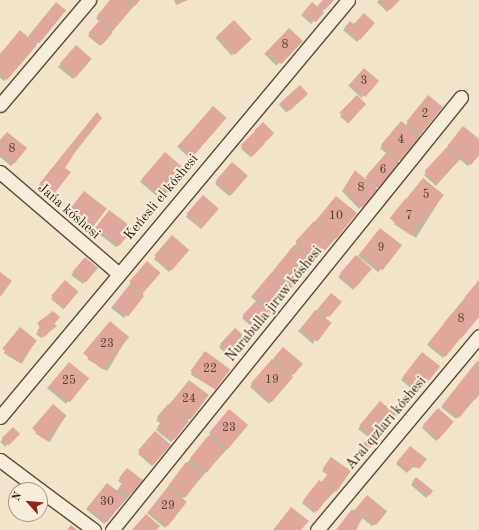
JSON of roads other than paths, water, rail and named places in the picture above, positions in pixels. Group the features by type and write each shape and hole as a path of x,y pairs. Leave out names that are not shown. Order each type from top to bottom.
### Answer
{"street":[{"path":"0,105 89,0"},
{"name":"Keńesli el kóshesi","path":"0,417 118,273 348,0"},
{"name":"Nurabulla jıraw kóshesi","path":"112,530 461,97"},
{"name":"Jańa kóshesi","path":"0,172 118,273"},
{"name":"Aral qızları kóshesi","path":"317,530 479,336"},
{"path":"0,460 29,482"},
{"path":"48,496 94,530"}]}
